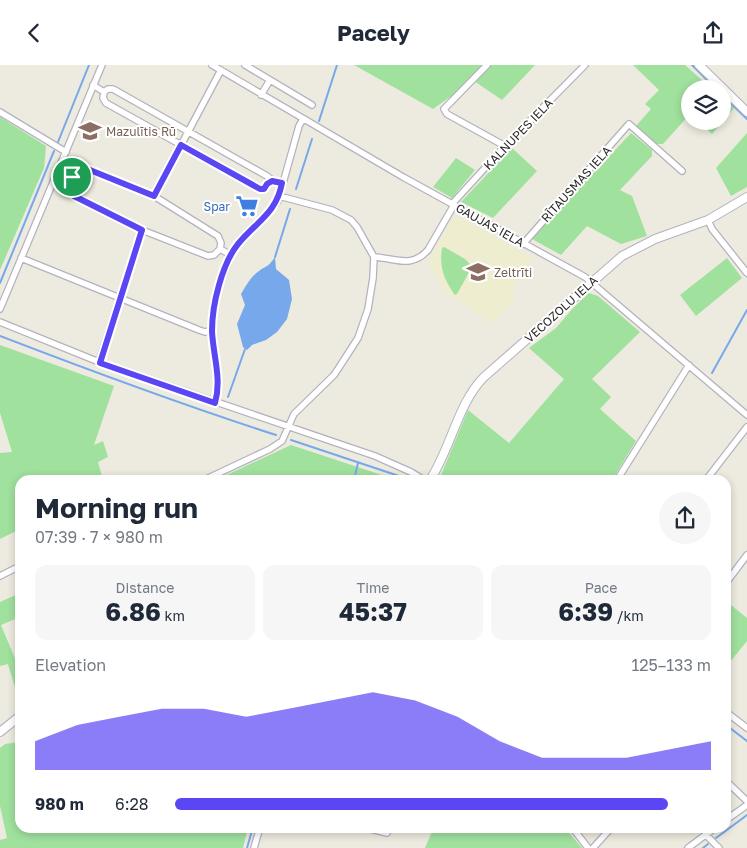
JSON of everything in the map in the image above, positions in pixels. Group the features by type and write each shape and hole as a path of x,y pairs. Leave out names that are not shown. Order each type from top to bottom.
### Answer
{"street":[{"path":"0,309 102,65"},
{"name":"GAUJAS IELA","path":"212,65 403,177 591,282 747,415"},
{"path":"245,65 312,105"},
{"path":"487,65 444,109 447,114 505,146"},
{"name":"KALNUPES IELA","path":"374,257 406,262 414,261 422,256 428,250 457,197 585,65"},
{"path":"700,65 747,112"},
{"path":"154,196 221,70"},
{"path":"261,95 270,80"},
{"path":"93,85 104,92"},
{"path":"272,181 264,189 260,189 106,103 103,98 104,92 108,89 114,89 267,176 272,181 282,183"},
{"path":"0,112 66,152"},
{"path":"215,403 218,387 212,331 213,314 219,286 231,255 238,244 270,211 280,197 282,183 299,126 303,119"},
{"name":"RĪTAUSMAS IELA","path":"523,244 629,124 682,171"},
{"path":"85,168 154,196 218,236 221,243 220,249 214,255 208,256 142,230 74,196 71,187 72,177 77,170 85,168"},
{"path":"59,170 72,177"},
{"path":"214,475 277,445 284,437 294,414 334,375 358,338 369,304 374,257 357,227 342,214 322,206 280,197"},
{"name":"VECOZOLU IELA","path":"433,475 441,461 470,394 476,385 591,282 622,256 637,247 708,220 747,197"},
{"path":"708,220 712,229 747,273"},
{"path":"100,363 142,230"},
{"path":"220,249 231,255"},
{"path":"21,258 200,330 212,331"},
{"path":"0,322 100,363 388,461 416,475"},
{"path":"620,475 689,365"},
{"path":"710,475 747,427"},
{"path":"731,576 747,555"},
{"path":"0,576 15,569"},
{"path":"731,716 747,727"},
{"path":"0,732 15,720"},
{"path":"731,786 747,801"},
{"path":"731,816 747,805"},
{"path":"254,848 258,833"},
{"path":"577,833 588,848"},
{"path":"593,848 607,833"},
{"path":"688,848 708,833"},
{"path":"706,835 719,848"}],"shaded area":[{"name":"Zeltrīti","path":"460,217 532,258 512,291 516,295 510,307 492,323 446,293 428,262 452,219"}],"green space":[{"path":"354,65 482,65 457,92 433,109"},
{"path":"489,65 535,65 502,100 474,81"},
{"path":"633,65 685,65 702,80 681,80 681,124 663,144 656,144 636,126 651,109 645,104 659,90"},
{"path":"0,117 46,146 44,168 0,270"},
{"path":"631,133 652,150 652,156 620,190 632,196 647,236 621,244 587,226 561,255 532,239"},
{"path":"747,133 747,187 731,196 716,168"},
{"path":"512,148 537,171 493,218 461,202"},
{"path":"456,158 475,170 452,198 433,187"},
{"path":"444,247 470,264 471,269 455,295 445,279 442,267 441,255 442,248"},
{"path":"727,258 742,278 696,316 680,295"},
{"path":"589,293 598,296 640,332 592,379 611,397 600,409 636,441 615,475 441,475 468,410 509,443 564,379 529,348 556,328"},
{"path":"0,345 114,386 94,445 103,441 108,457 98,462 102,475 15,475 15,532 0,539 0,453 12,452 0,413"},
{"path":"291,445 382,475 227,475"},
{"path":"15,595 15,619 1,625 15,659 15,687 8,664 0,666 0,602"},
{"path":"731,605 747,618 747,641 731,661"},
{"path":"15,743 15,833 247,833 243,848 0,848 0,840 7,838 0,806 0,748 5,744"},
{"path":"431,833 569,833 582,848 425,848"}],"water":[{"path":"275,257 276,269 289,280 292,299 287,319 277,332 266,340 252,345 247,350 243,347 237,324 245,305 241,294 249,281"}],"waterway":[{"path":"58,142 89,65"},
{"path":"319,121 337,65"},
{"path":"692,65 707,80"},
{"path":"731,104 747,119"},
{"path":"296,189 312,139"},
{"path":"0,283 54,151"},
{"path":"275,257 290,209"},
{"path":"712,373 747,310"},
{"path":"0,336 206,412 276,435"},
{"path":"228,397 245,349"},
{"path":"291,440 396,475"},
{"path":"355,475 358,463"},
{"path":"731,729 747,741"},
{"path":"731,827 747,815"},
{"path":"247,848 251,833"},
{"path":"716,838 723,833"},
{"path":"703,848 708,844"}],"place":[{"name":"Mazulītis Rū","path":"90,131"},
{"name":"Spar","path":"247,206"},
{"name":"Zeltrīti","path":"478,272"}],"route":[{"path":"181,145 260,189 264,189 272,181 282,183 278,201 238,244 231,255 219,286 213,314 212,331 218,387 215,403 100,363 142,230 74,196 71,187 72,177 77,170 85,168 154,196 181,145"}]}
